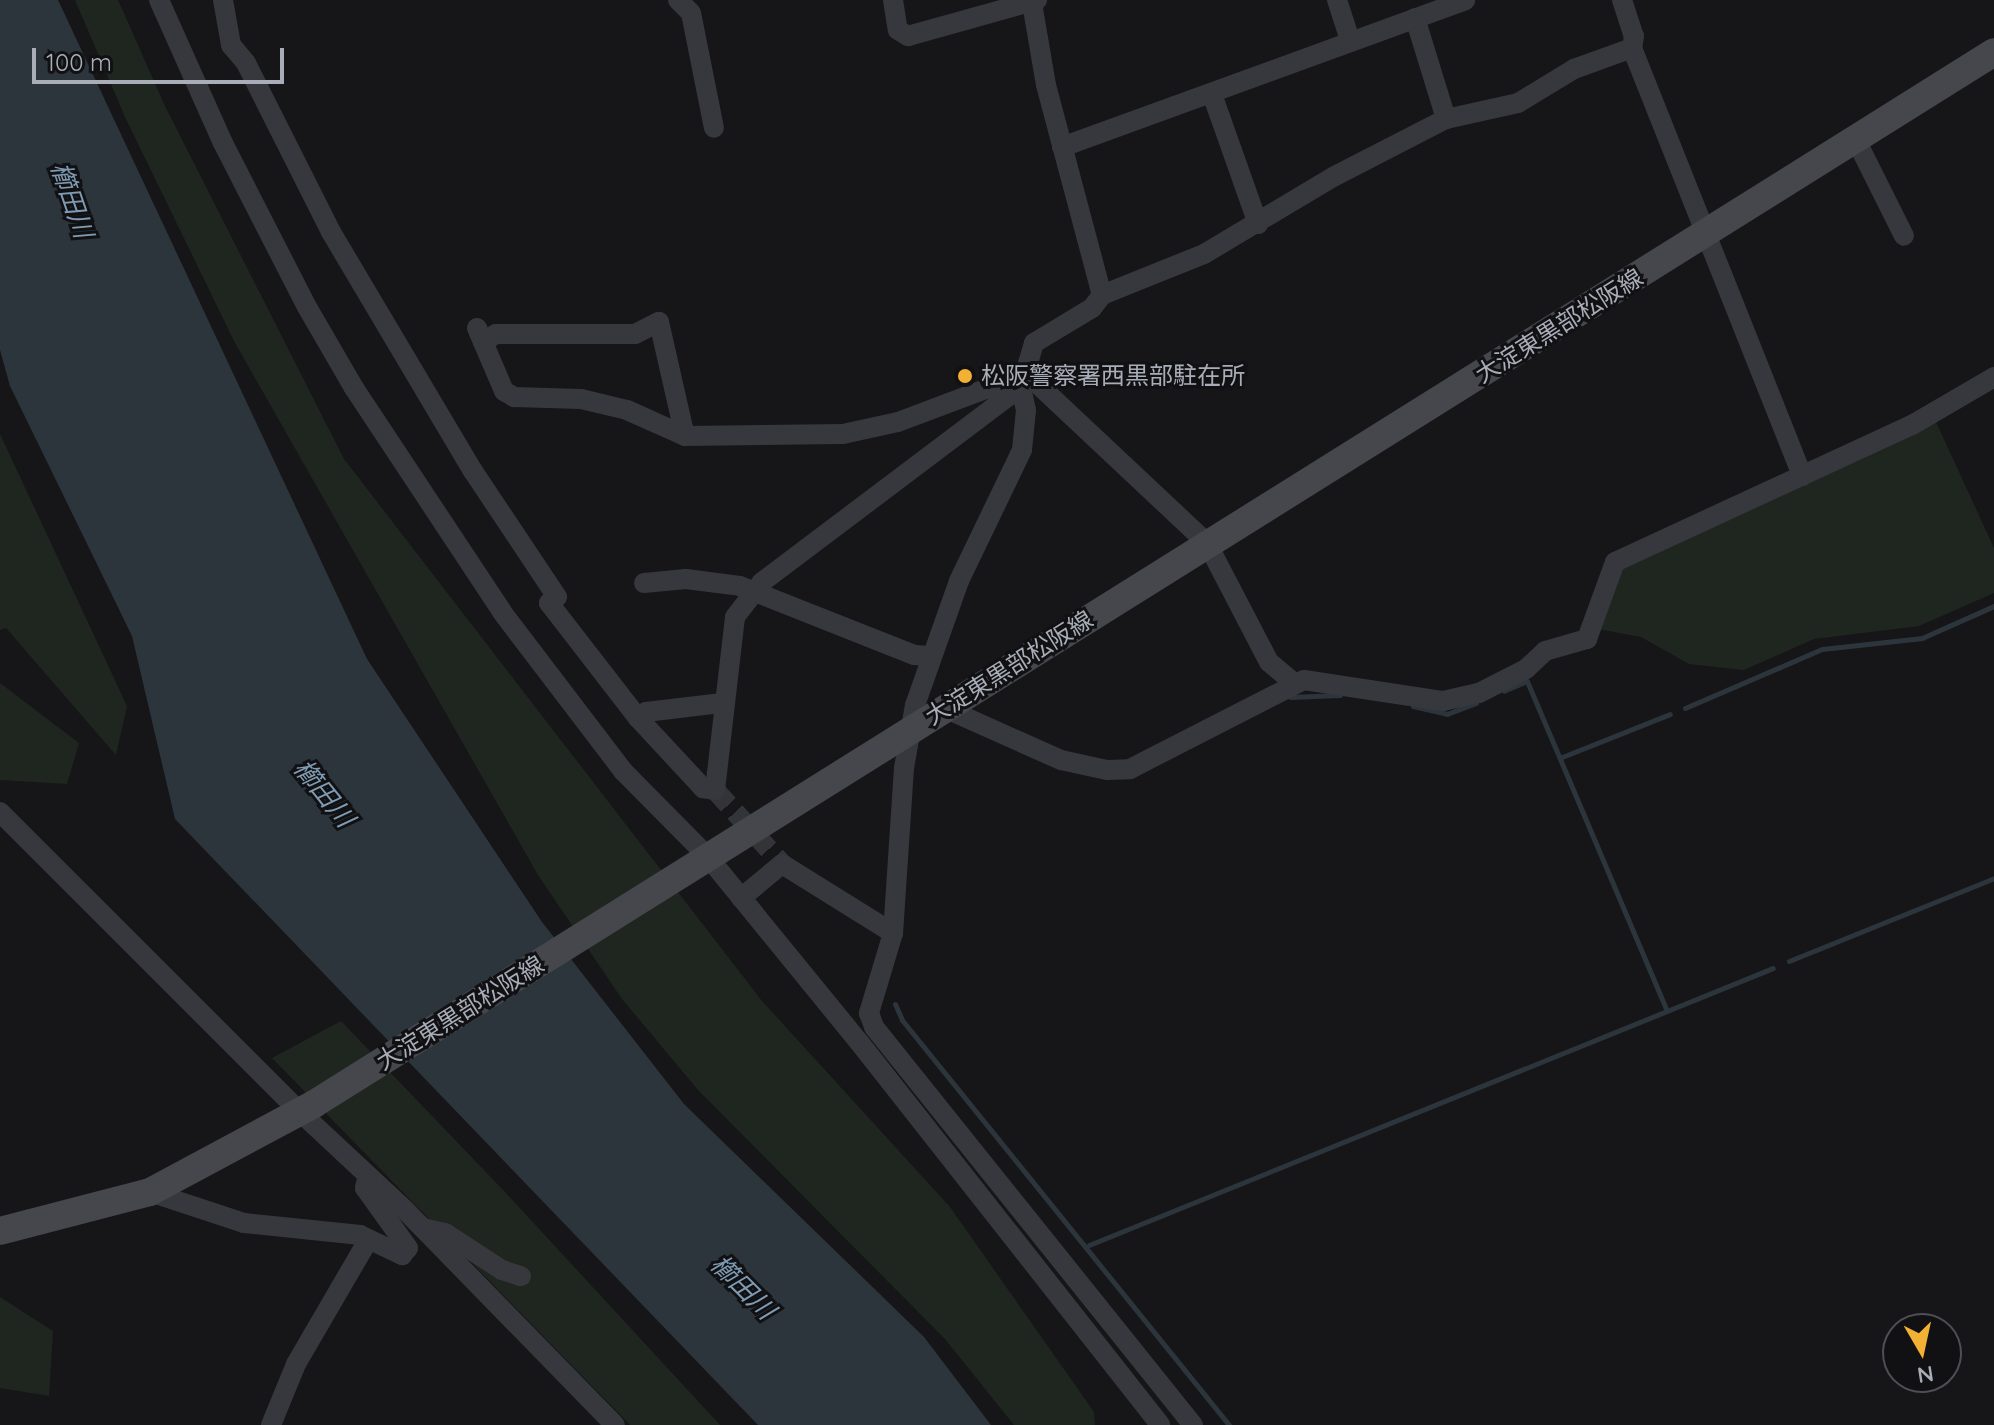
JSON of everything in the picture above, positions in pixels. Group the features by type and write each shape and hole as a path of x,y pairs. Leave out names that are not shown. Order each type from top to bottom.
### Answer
{"main road":[{"name":"大淀東黒部松阪線","path":"0,1231 150,1192 307,1108 914,727 949,710 1201,547 1704,236 1994,52"}],"street":[{"path":"159,0 182,55 307,307 455,545 623,771 741,898 1160,1425"},
{"path":"175,0 182,55"},
{"path":"223,0 231,45 246,63 394,343 557,597 549,603 638,718 703,788 715,790 722,703 735,617 753,593 1024,381"},
{"path":"678,0 691,13 714,128"},
{"path":"893,0 898,30 908,36 1032,1 1032,25 1102,295"},
{"path":"1337,0 1350,40"},
{"path":"1062,147 1465,0"},
{"path":"1622,0 1634,36 1632,48 1704,236 1802,476"},
{"path":"1415,18 1446,119"},
{"path":"1193,1425 874,1027 869,1013 893,933 904,768 914,727 915,705 959,581 1022,450 1026,356 1034,343 1092,308 1102,295 1204,254 1333,177 1446,119 1518,103 1574,69 1632,48"},
{"path":"1212,94 1258,224"},
{"path":"1856,140 1904,236"},
{"path":"685,436 659,322 635,334 480,335 504,391 514,397 581,399 611,406 685,436 719,440 843,434 898,422 986,389 1024,381"},
{"path":"949,710 1070,763 1130,769 1295,684 1378,688 1443,701 1479,693 1526,669 1545,651 1587,639 1615,562 1912,425 1994,377"},
{"path":"1024,381 1201,547 1269,662 1295,684"},
{"path":"644,583 686,579 740,586 914,655 931,656"},
{"path":"638,718 646,712 722,703"},
{"path":"0,812 307,1108 367,1177 423,1228 615,1425"},
{"path":"741,898 782,864 893,933"},
{"path":"150,1192 244,1223 360,1235 367,1242 402,1255 408,1248 365,1188 367,1177"},
{"path":"423,1228 445,1233 502,1270 521,1276"},
{"path":"271,1425 296,1364 367,1242"}],"shaded area":[{"path":"75,0 118,0 165,106 344,459 762,1001 950,1207 1094,1412 1095,1425 1014,1425 945,1339 698,1090 622,999 538,875 235,343 125,117"},
{"path":"1936,422 1994,548 1994,593 1919,626 1814,639 1744,670 1689,664 1641,637 1598,629 1621,569"},
{"path":"0,434 127,706 116,755 6,628 0,630"},
{"path":"0,683 79,743 67,784 0,780"},
{"path":"341,1021 505,1192 720,1425 630,1425 272,1058"},
{"path":"0,1297 53,1331 49,1396 0,1388"}],"water":[{"name":"櫛田川","path":"0,0 58,0 367,659 542,922 684,1104 924,1337 991,1425 758,1425 175,819 132,636 10,386 0,350"}],"waterway":[{"path":"1685,708 1822,649 1922,638 1994,606"},
{"path":"1089,1245 1667,1011 1527,681 1504,691"},
{"path":"1290,697 1340,695"},
{"path":"1413,706 1447,714 1476,703"},
{"path":"1562,757 1670,714"},
{"path":"1789,961 1994,878"},
{"path":"1667,1011 1773,968"},
{"path":"895,1004 902,1020 1229,1425"}],"tunnel":[{"path":"715,790 782,864"}],"place":[{"name":"松阪警察署西黒部駐在所","path":"965,376"}]}
